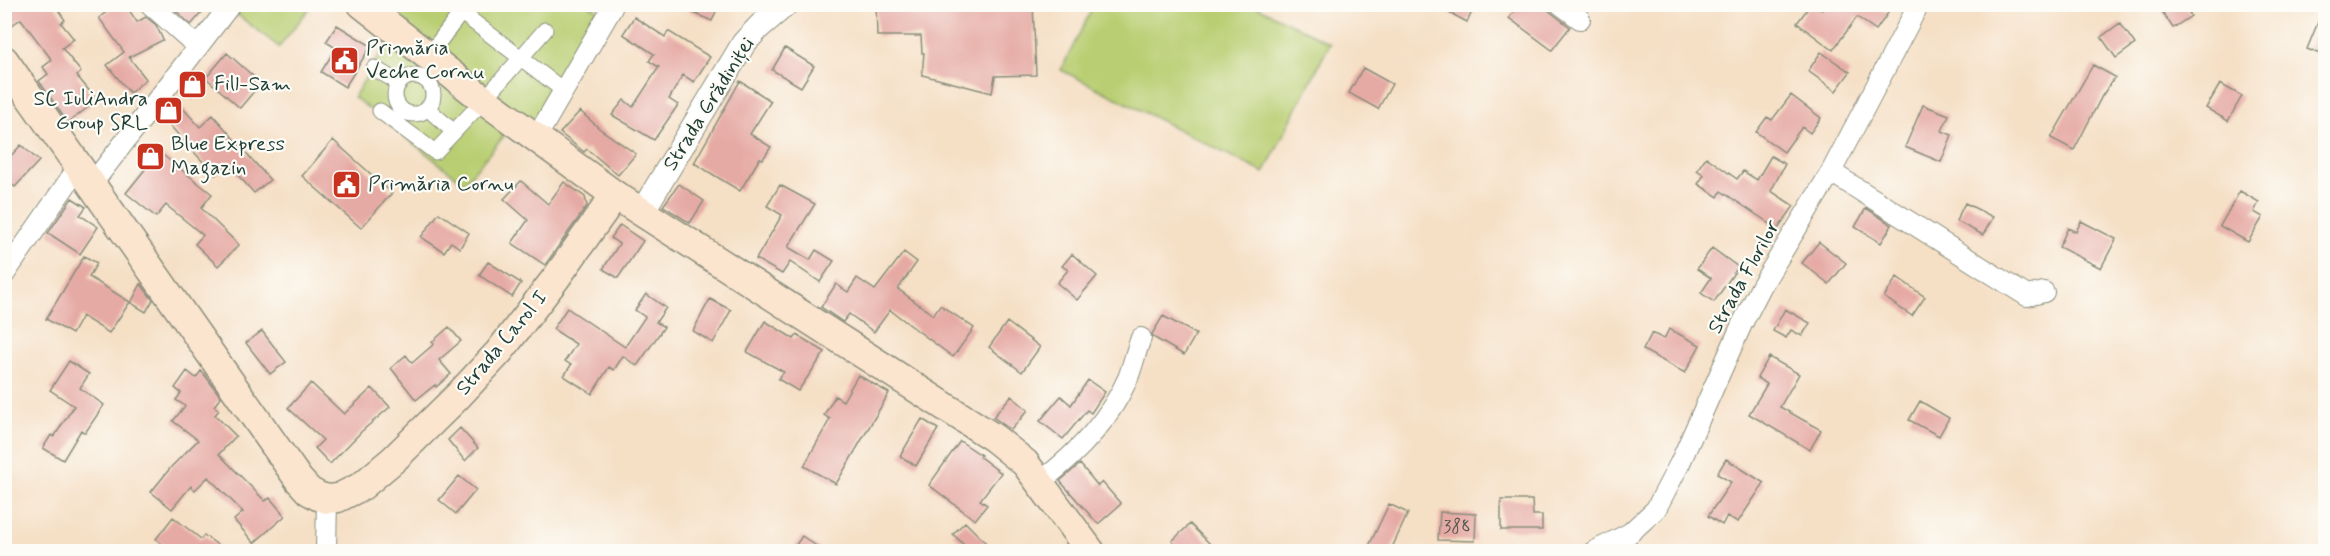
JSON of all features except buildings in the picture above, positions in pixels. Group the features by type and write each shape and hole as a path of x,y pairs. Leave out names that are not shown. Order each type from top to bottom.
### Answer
{"main road":[{"path":"362,4 413,72 484,100 615,195 971,422 1010,450 1041,481 1091,552"},
{"path":"4,60 299,480 309,491 327,499"},
{"name":"Strada Carol I","path":"327,499 349,493 369,480 457,398 518,328 615,195"}],"street":[{"path":"150,4 198,47"},
{"path":"4,275 86,175 198,47 231,4"},
{"path":"536,138 612,8 606,4"},
{"name":"Strada Grădiniței","path":"642,212 744,43 786,4"},
{"path":"1560,4 1580,19"},
{"name":"Strada Florilor","path":"1593,552 1630,533 1656,509 1680,463 1742,324 1762,285 1831,172 1919,4"},
{"path":"374,68 413,72 420,77 430,87 432,98 427,108 416,114 403,110 396,102 395,96 413,72 456,9 560,87"},
{"path":"380,111 435,152 545,30"},
{"path":"427,108 454,132"},
{"path":"1831,172 2027,296 2044,292"},
{"path":"1041,481 1082,447 1108,413 1128,378 1141,338"},
{"path":"326,552 327,499"}],"green space":[{"path":"587,4 603,13 537,131 378,5"},
{"path":"239,5 312,5 279,47 234,12"},
{"path":"1094,5 1253,5 1330,43 1264,173 1061,70"},
{"path":"390,38 510,129 464,183 354,97"}],"place":[{"name":"Primăria Veche Cornu","path":"345,60"},
{"name":"Fill-Sam","path":"193,84"},
{"name":"SC IuliAndra Group SRL","path":"169,111"},
{"name":"Blue Express Magazin","path":"150,156"},
{"name":"Primăria Cornu","path":"347,184"}]}
